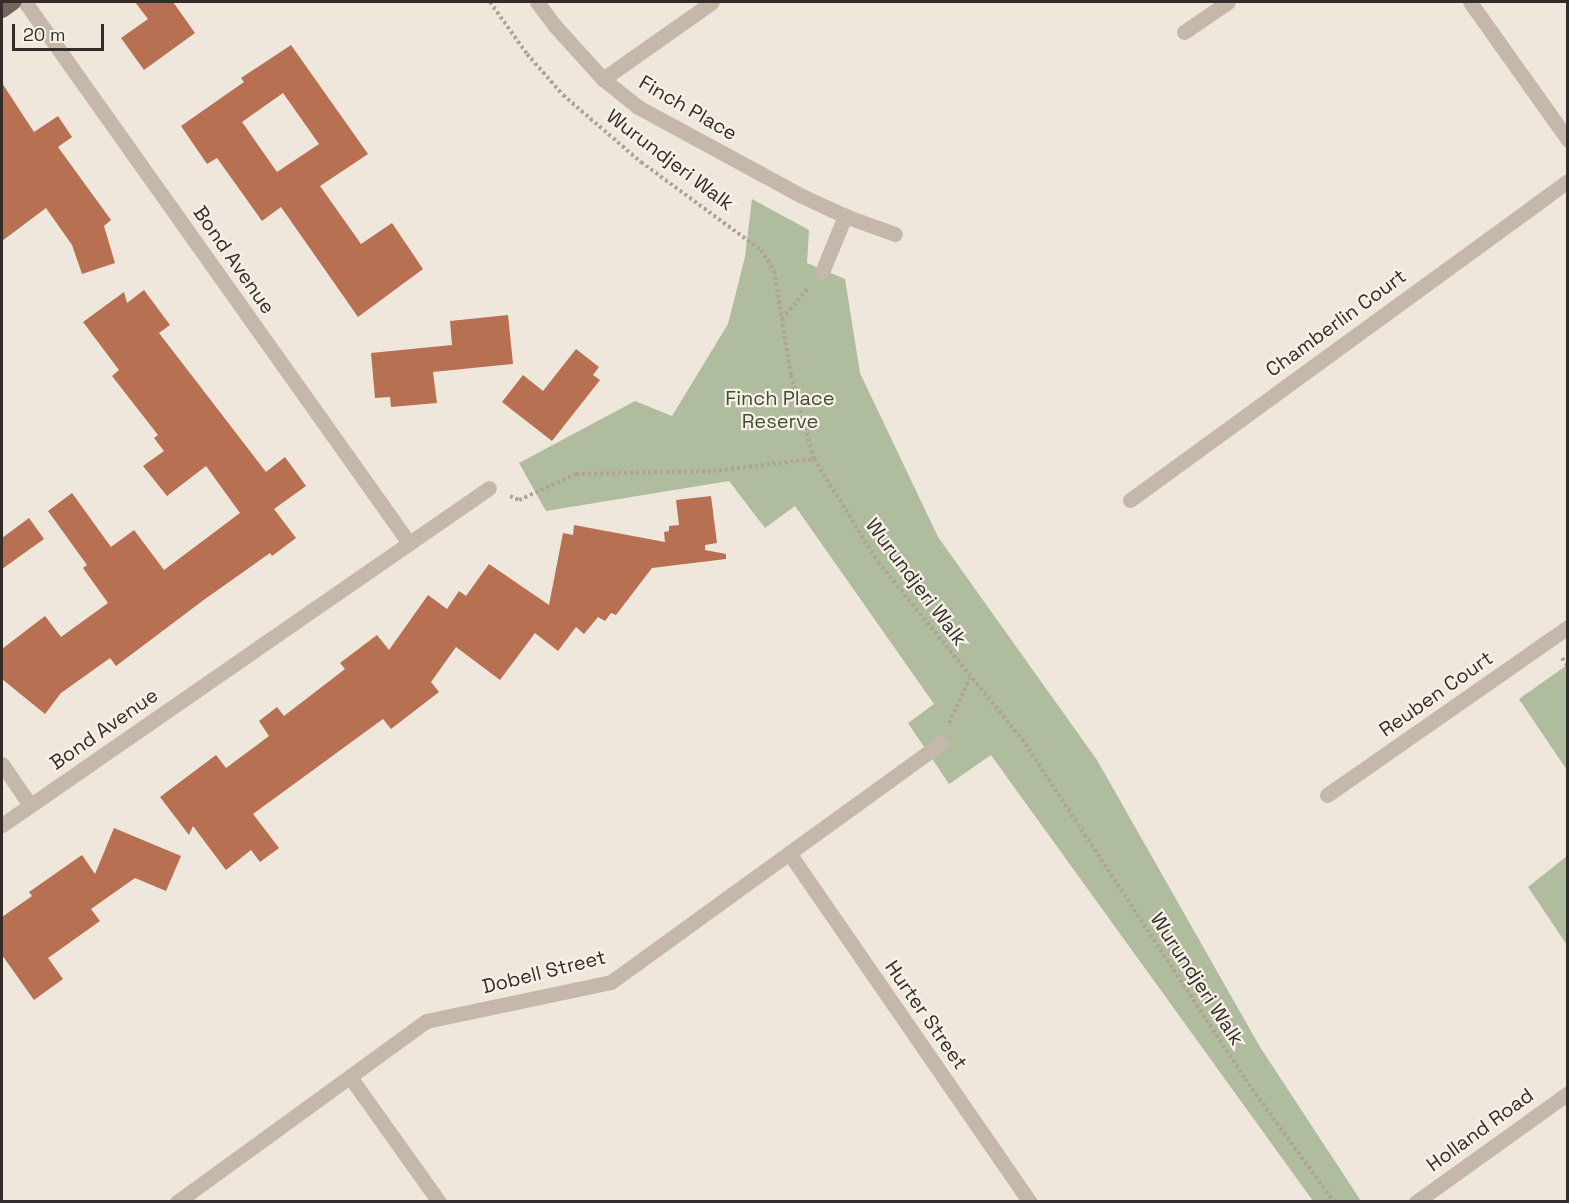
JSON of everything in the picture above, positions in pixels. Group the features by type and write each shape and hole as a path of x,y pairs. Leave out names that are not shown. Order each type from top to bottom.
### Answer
{"main road":[{"path":"2,10 13,2"}],"street":[{"name":"Bond Avenue","path":"25,2 409,543"},
{"name":"Finch Place","path":"537,2 555,26 603,79 638,107 800,195 844,216 895,234"},
{"path":"603,79 712,2"},
{"path":"1184,32 1228,2"},
{"path":"1470,2 1568,140"},
{"name":"Chamberlin Court","path":"1130,500 1568,181"},
{"path":"822,272 844,216"},
{"name":"Bond Avenue","path":"2,825 489,488"},
{"name":"Reuben Court","path":"1327,795 1568,627"},
{"name":"Dobell Street","path":"177,1202 426,1021 611,982 940,742"},
{"path":"2,764 30,806"},
{"name":"Hurter Street","path":"789,853 1030,1202"},
{"path":"350,1077 439,1202"},
{"name":"Holland Road","path":"1416,1202 1568,1094"}],"path":[{"name":"Wurundjeri Walk","path":"490,2 527,54 563,94 641,162 761,250 774,271 791,375 814,459 878,562 1022,739 1245,1079 1334,1202"},
{"path":"782,320 822,272"},
{"path":"489,488 519,500 576,474 713,471 814,459"},
{"path":"940,742 970,677"}],"green space":[{"name":"Finch Place Reserve","path":"752,199 809,230 807,263 845,279 860,373 938,537 1097,760 1260,1047 1361,1201 1313,1201 991,755 949,784 908,723 934,704 795,506 765,528 729,481 546,511 519,463 635,401 672,416 728,324 745,257"},
{"path":"1567,665 1567,770 1519,699"},
{"path":"1567,856 1567,945 1528,887"}],"building":[{"path":"135,2 173,2 195,33 144,70 121,38 148,19"},
{"path":"291,45 368,154 320,186 361,244 392,223 423,269 358,317 281,207 262,221 217,158 207,164 181,126 244,82 241,78","holes":["283,93 319,144 277,172 242,122"]},
{"path":"2,83 34,132 58,116 72,137 58,147 111,220 104,226 115,263 82,274 72,245 46,208 2,241"},
{"path":"144,290 170,325 159,333 266,472 285,457 306,486 274,509 296,538 272,556 270,553 205,599 116,666 110,658 61,693 45,714 2,679 2,649 45,616 61,637 108,603 83,568 87,565 48,511 72,493 111,547 134,530 164,570 240,513 206,466 167,496 143,466 164,451 154,438 158,435 112,376 119,370 83,322 124,292 127,303"},
{"path":"508,315 513,364 433,372 437,403 391,407 390,397 375,398 371,353 452,345 450,321"},
{"path":"576,349 599,367 593,375 600,380 552,441 502,402 523,375 543,391"},
{"path":"711,496 717,543 705,545 705,550 726,554 726,559 652,568 616,615 611,613 605,621 598,617 584,634 576,627 558,651 535,633 500,680 456,647 431,682 439,692 391,729 383,719 253,814 279,848 260,862 251,850 226,870 193,826 189,835 160,797 216,755 226,768 269,736 259,721 277,707 284,716 345,669 340,663 377,635 389,650 428,595 447,609 459,591 466,596 489,564 549,605 563,533 573,535 574,525 665,542 664,532 669,531 669,526 679,525 676,500"},
{"path":"29,518 44,539 2,569 2,538"},
{"path":"114,828 181,856 166,891 135,878 91,909 100,921 48,958 63,979 34,1000 2,955 2,917 32,896 29,892 82,855 95,874"}]}
